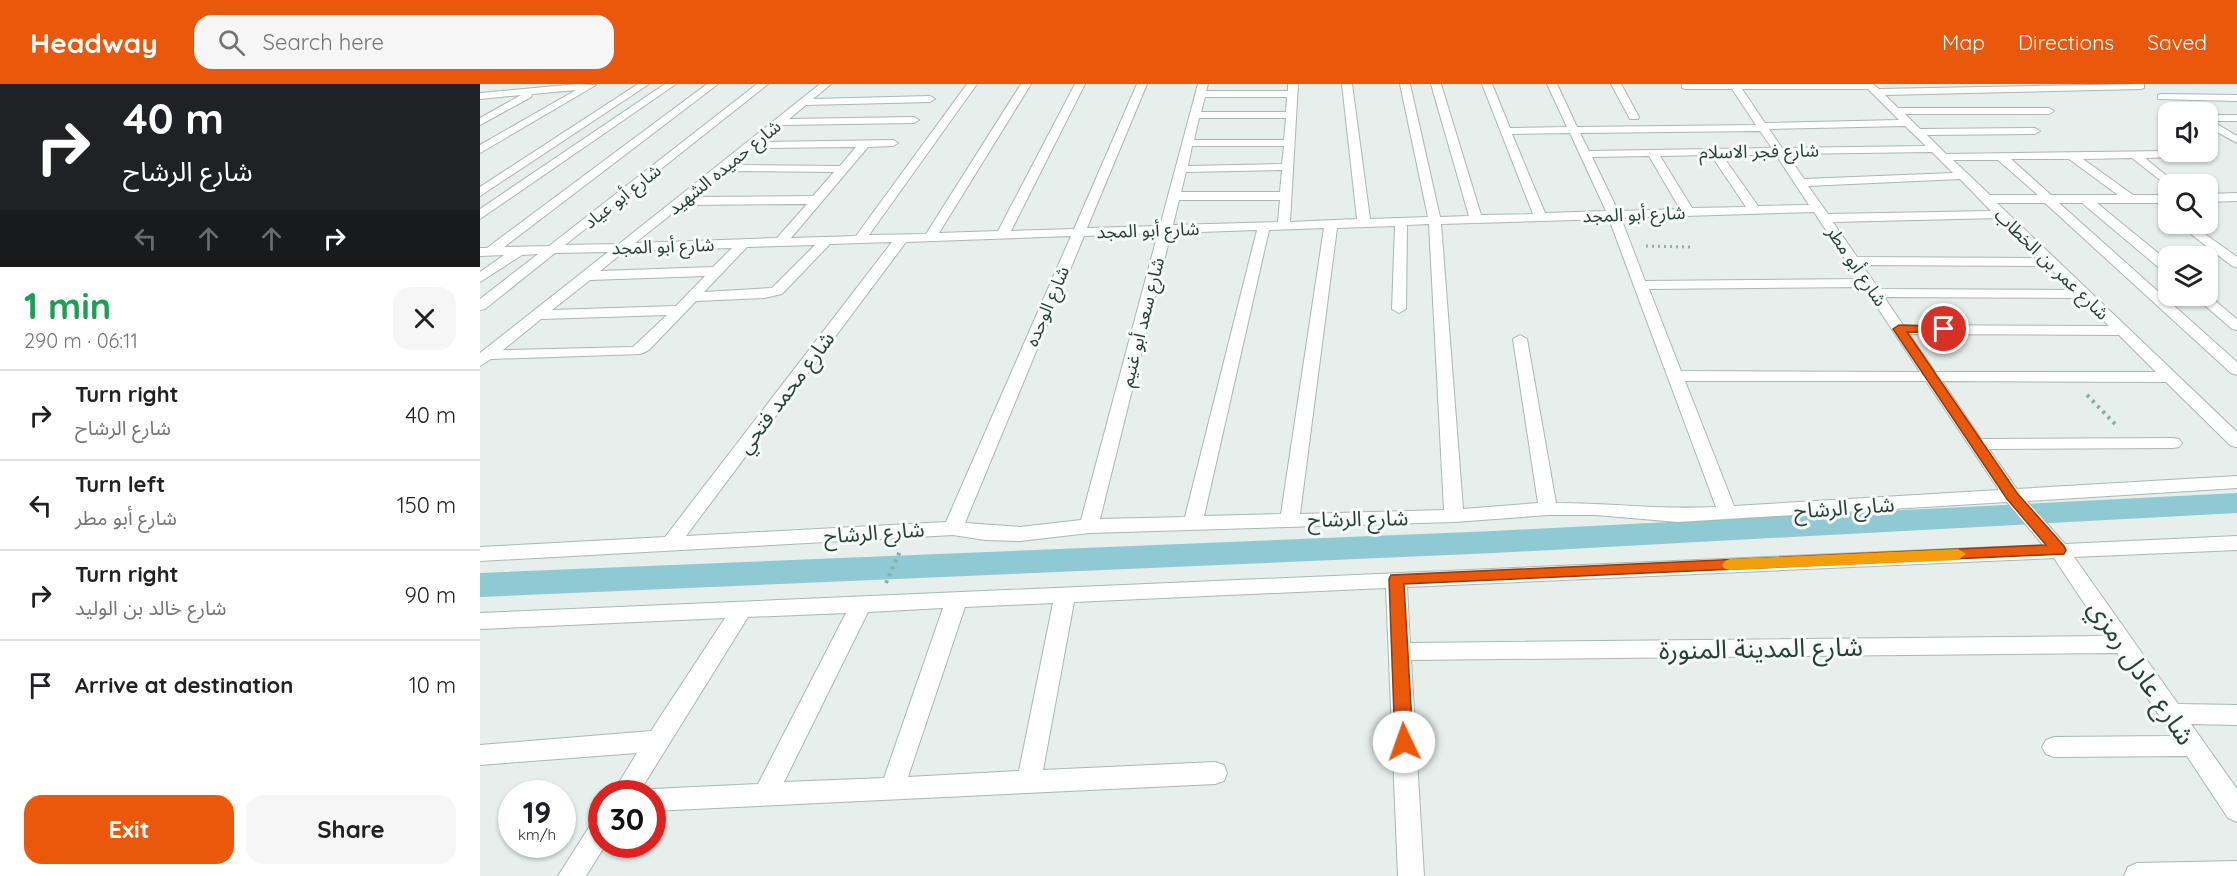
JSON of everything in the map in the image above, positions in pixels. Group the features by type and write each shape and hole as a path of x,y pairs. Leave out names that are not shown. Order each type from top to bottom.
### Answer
{"street":[{"path":"480,94 496,84"},
{"path":"480,192 644,84"},
{"path":"480,214 671,84"},
{"path":"485,252 713,84"},
{"name":"شارع أبو عياد","path":"480,306 763,84"},
{"name":"شارع حميده الشهيد","path":"484,358 826,84"},
{"path":"859,240 972,84"},
{"path":"930,237 1026,84"},
{"path":"1002,235 1080,84"},
{"name":"شارع الوحده","path":"953,528 1142,84"},
{"path":"1347,84 1364,223"},
{"path":"1405,84 1435,220 1454,516"},
{"path":"1436,84 1476,219"},
{"path":"1487,84 1540,217"},
{"path":"1552,84 1613,214 1728,514"},
{"path":"1616,84 1634,117"},
{"path":"480,94 596,85"},
{"path":"480,150 596,85"},
{"name":"شارع أبو مطر","path":"1734,85 1976,444 2016,500 2052,542"},
{"path":"1685,86 2139,85 2170,102"},
{"name":"شارع عمر بن الخطاب","path":"1871,87 2237,442"},
{"path":"480,122 546,88"},
{"path":"1202,89 1292,89 1284,225"},
{"name":"شارع سعد أبو غنيم","path":"1089,526 1202,89"},
{"path":"2161,97 2237,98"},
{"path":"804,102 930,99"},
{"path":"1895,111 2049,111"},
{"path":"1195,115 1291,116"},
{"path":"2218,118 2237,118"},
{"path":"779,122 914,120"},
{"path":"1506,131 1762,127 1912,127 2035,131"},
{"path":"2218,129 2237,140"},
{"path":"1188,142 1289,143"},
{"path":"781,242 865,143"},
{"path":"751,144 893,143"},
{"name":"شارع فجر الاسلام","path":"1584,154 1778,151 2001,156 2158,154"},
{"path":"1714,152 1754,210"},
{"path":"1653,153 1688,212"},
{"path":"2135,155 2158,174"},
{"path":"2001,156 2237,370"},
{"path":"2071,156 2130,199"},
{"path":"1182,169 1288,167"},
{"path":"721,168 844,169"},
{"path":"1800,183 1961,176"},
{"path":"1174,196 1286,196"},
{"path":"2218,198 2237,197"},
{"path":"1985,199 2158,199"},
{"path":"2085,199 2158,260"},
{"path":"2151,199 2158,204"},
{"path":"681,201 817,200"},
{"name":"شارع أبو المجد","path":"485,252 1754,210 1820,213 2000,214"},
{"path":"1399,309 1401,222"},
{"path":"1290,520 1331,224"},
{"path":"1193,522 1264,226"},
{"path":"2198,234 2237,263"},
{"name":"شارع محمد فتحي","path":"669,545 902,238"},
{"path":"692,297 764,294 777,291 826,241"},
{"path":"484,358 632,352 644,347 743,244"},
{"path":"480,278 518,251"},
{"path":"1853,261 2050,262"},
{"path":"587,276 717,270"},
{"path":"1640,285 2084,294"},
{"path":"2213,306 2237,326"},
{"path":"538,315 680,310"},
{"path":"1899,329 2122,331"},
{"path":"1520,339 1548,509"},
{"path":"1676,376 2170,377"},
{"path":"1976,444 2173,442"},
{"name":"شارع الرشاح","path":"480,554 953,528 985,533 1020,534 1089,526 1454,516 1548,509 1596,509 1678,516 1728,514 2016,500 2237,482"},
{"path":"480,621 1396,579 2052,542 2237,543"},
{"name":"شارع عادل رمزي","path":"2052,542 2237,810"},
{"path":"1396,579 1410,876"},
{"path":"1029,782 1065,595"},
{"path":"892,789 957,600"},
{"path":"766,794 869,603"},
{"path":"633,780 742,609"},
{"name":"شارع المدينة المنورة","path":"1400,652 2123,644"},
{"path":"2171,714 2237,716"},
{"path":"480,755 657,741"},
{"path":"2054,747 2193,746"},
{"path":"666,799 1215,773"},
{"path":"571,876 588,850"},
{"path":"2138,876 2237,874"}],"path":[{"path":"1624,245 1692,247"},
{"path":"869,603 909,530"}],"waterway":[{"path":"480,585 1494,542 2237,503"}],"slow traffic":[{"path":"1730,565 1958,554"}],"route":[{"path":"1404,742 1396,579 2059,550 2012,496 1899,329 1944,329"}]}
